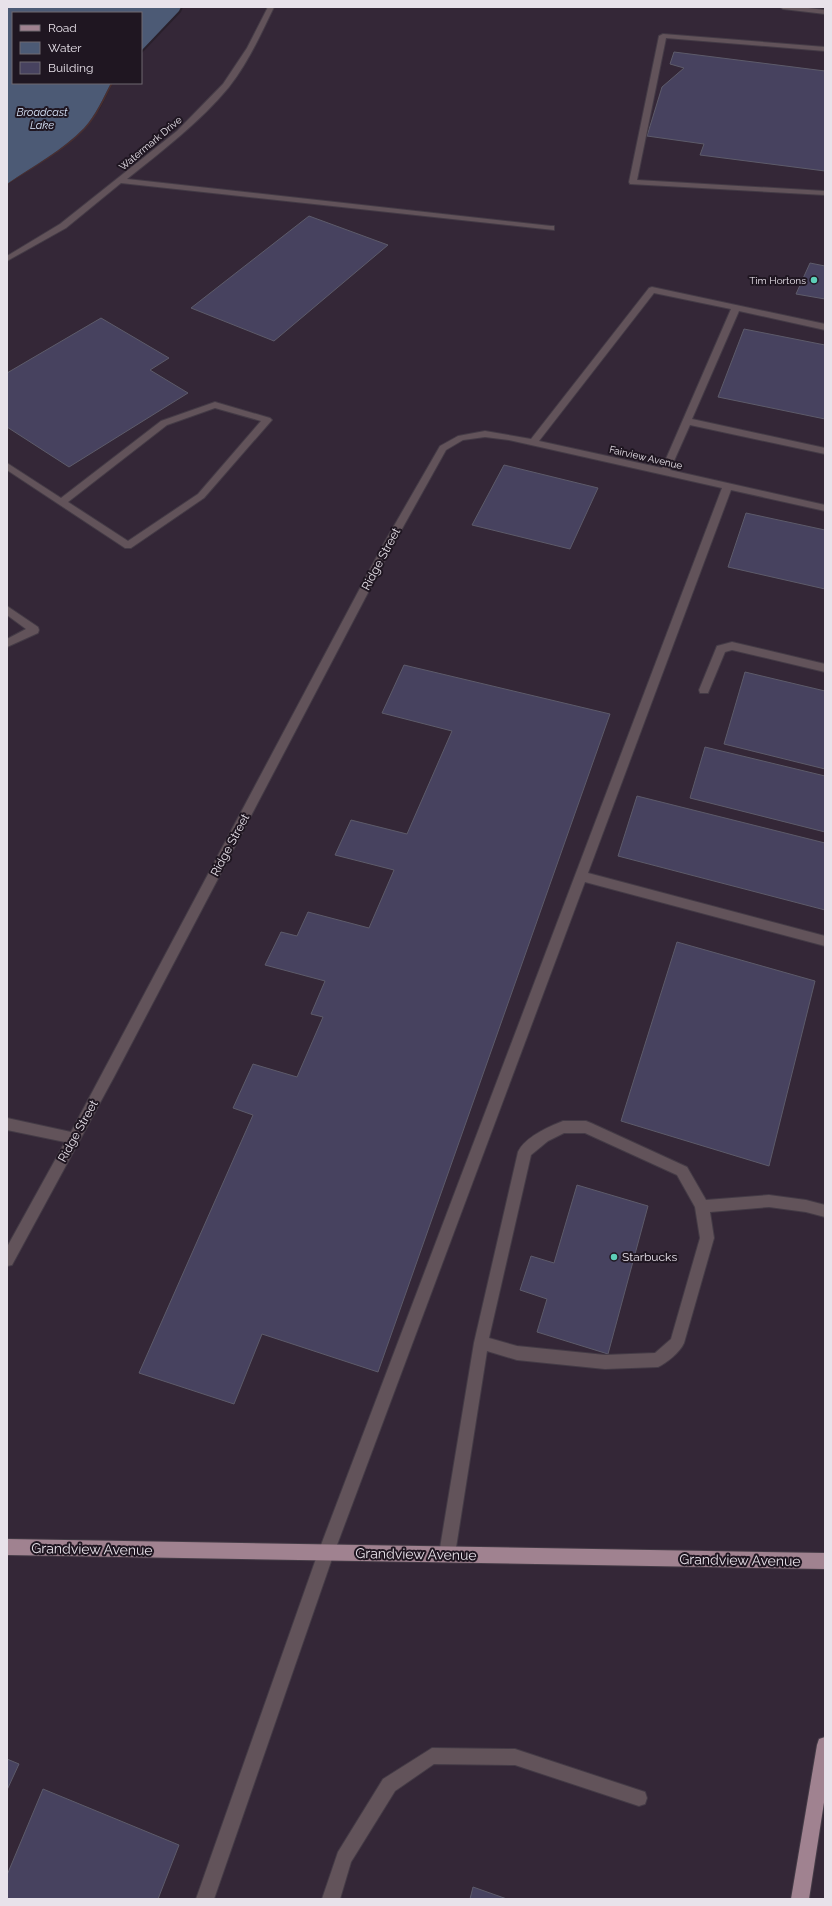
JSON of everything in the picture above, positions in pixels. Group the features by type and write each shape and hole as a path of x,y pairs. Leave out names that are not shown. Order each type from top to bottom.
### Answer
{"main road":[{"name":"Grandview Avenue","path":"7,1547 825,1561"},
{"path":"800,1899 825,1745"}],"street":[{"name":"Watermark Drive","path":"7,259 63,226 180,133 226,85 251,48 271,7"},
{"path":"783,7 825,12"},
{"path":"825,49 663,36 633,182 825,193"},
{"path":"120,181 552,228"},
{"path":"533,443 652,290 825,326"},
{"path":"665,472 736,308"},
{"path":"7,466 128,546 201,496 267,420 215,405 164,423 62,502"},
{"path":"687,421 825,451"},
{"name":"Fairview Avenue","path":"461,438 485,434 533,443 825,508"},
{"name":"Ridge Street","path":"7,1260 74,1138 434,462 443,448 461,438"},
{"path":"205,1899 326,1553 728,486"},
{"path":"7,610 34,630 7,643"},
{"path":"704,690 721,649 732,646 825,668"},
{"path":"581,876 825,941"},
{"path":"7,1124 74,1138"},
{"path":"447,1554 481,1343 525,1152 543,1137 563,1127 586,1127 682,1171 702,1206 707,1238 677,1344 658,1360 598,1361 517,1353 481,1343"},
{"path":"702,1206 769,1201 806,1206 825,1211"},
{"path":"331,1899 344,1858 389,1785 432,1756 515,1757 639,1798"}],"shaded area":[{"path":"183,7 825,7 825,1899 7,1899 7,185 68,144 100,109 112,84 142,84 142,53 181,12"},
{"path":"110,84 112,84 98,112 78,136 59,151 7,185 67,144 84,128 96,112"}],"water":[{"name":"Broadcast Lake","path":"7,7 181,7 179,11 142,50 142,12 12,12 12,84 110,84 96,112 76,136 57,151 7,184"}],"building":[{"path":"674,52 825,71 825,171 700,155 704,144 647,136 662,87 684,68 670,64"},
{"path":"309,216 388,245 274,341 191,308"},
{"name":"Tim Hortons","path":"810,263 825,266 825,299 796,294"},
{"path":"101,318 169,358 150,370 188,393 69,467 7,427 7,373"},
{"path":"744,329 825,345 825,419 718,397"},
{"path":"504,465 598,488 570,549 472,525"},
{"path":"746,513 825,530 825,589 728,567"},
{"path":"404,665 610,714 378,1372 262,1334 234,1404 139,1373 253,1115 233,1108 253,1064 297,1077 323,1017 311,1014 325,981 265,965 281,932 297,936 308,912 369,928 394,870 335,855 351,820 407,834 452,731 382,713"},
{"path":"745,672 825,691 825,769 724,744"},
{"path":"705,747 825,776 825,832 690,798"},
{"path":"637,796 825,843 825,910 618,856"},
{"path":"677,942 815,981 769,1166 621,1121"},
{"path":"577,1185 648,1206 608,1354 537,1332 547,1299 520,1290 531,1256 554,1263"},
{"path":"7,1759 19,1764 7,1790"},
{"path":"43,1789 179,1845 158,1899 7,1899 7,1875"},
{"path":"473,1887 507,1899 470,1899"}],"place":[{"name":"Tim Hortons","path":"814,280"},
{"name":"Starbucks","path":"614,1257"}]}
